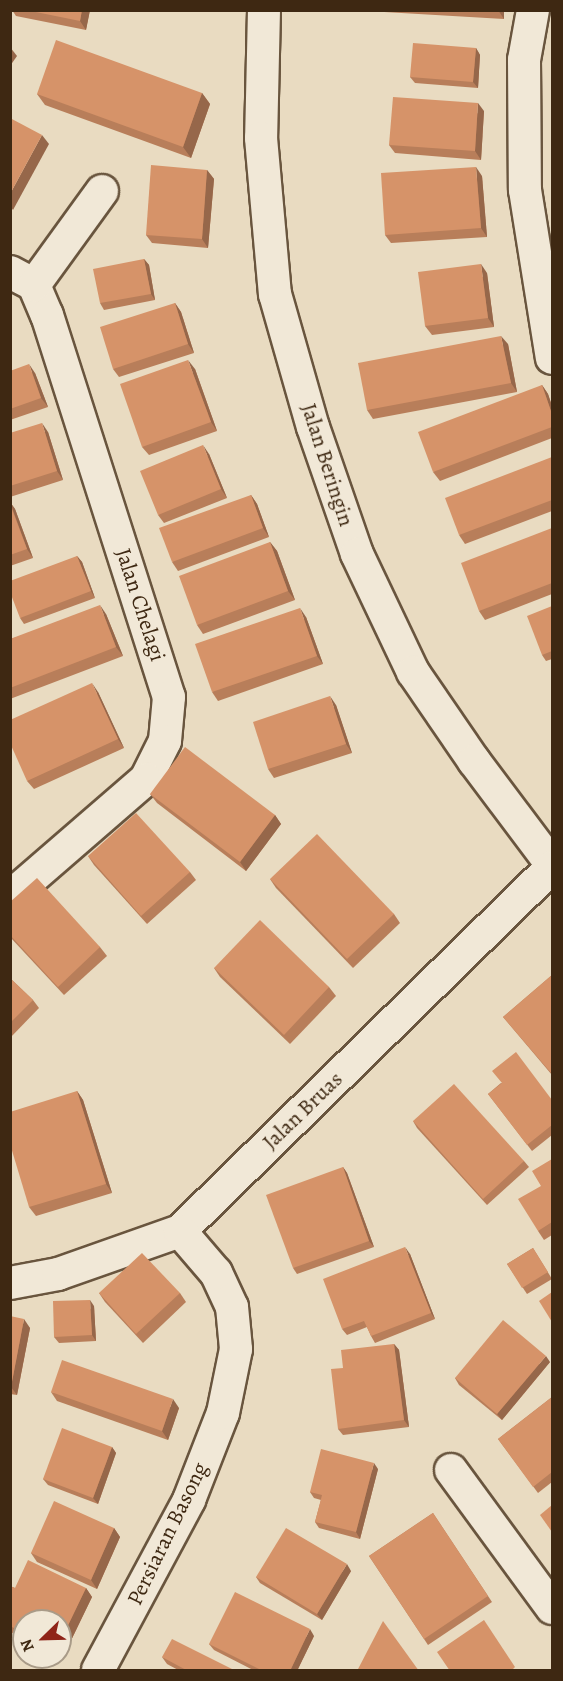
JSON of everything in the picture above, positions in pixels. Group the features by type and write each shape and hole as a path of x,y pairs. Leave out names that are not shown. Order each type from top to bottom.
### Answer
{"street":[{"name":"Jalan Beringin","path":"264,10 261,138 275,294 313,428 357,554 413,672 474,761 552,866"},
{"path":"533,10 524,60 525,190 552,358"},
{"path":"22,279 102,190"},
{"name":"Jalan Chelagi","path":"10,897 146,779 165,741 169,697 47,315 22,279"},
{"name":"Jalan Bruas","path":"10,1283 58,1274 180,1231 552,866"},
{"name":"Persiaran Basong","path":"98,1671 189,1500 223,1413 236,1350 232,1307 216,1274 180,1231"},
{"path":"451,1470 552,1608"}],"building":[{"path":"26,10 82,10 80,21"},
{"path":"56,40 202,93 183,147 37,94"},
{"path":"413,43 476,48 473,82 410,77"},
{"path":"393,97 478,103 475,151 389,145"},
{"path":"10,118 42,135 10,194"},
{"path":"151,165 207,170 202,239 146,235"},
{"path":"476,167 481,228 385,235 381,173"},
{"path":"144,259 151,294 100,303 93,269"},
{"path":"481,264 488,318 425,326 418,272"},
{"path":"175,303 188,344 113,369 100,327"},
{"path":"501,336 511,383 367,410 358,363"},
{"path":"188,360 211,422 142,447 120,384"},
{"path":"29,364 41,398 10,409 10,371"},
{"path":"542,385 552,414 552,427 433,472 418,432"},
{"path":"42,423 57,471 10,486 10,433"},
{"path":"203,445 221,489 158,515 140,471"},
{"path":"552,457 552,500 459,535 445,498"},
{"path":"251,495 263,528 172,562 159,528"},
{"path":"10,504 27,549 10,555"},
{"path":"552,528 552,583 479,611 461,563"},
{"path":"270,542 288,591 197,625 179,576"},
{"path":"77,556 91,591 20,618 10,592 10,581"},
{"path":"100,605 116,647 10,688 10,639"},
{"path":"552,606 552,651 542,655 527,616"},
{"path":"300,608 317,656 212,692 195,644"},
{"path":"92,683 118,739 27,781 10,743 10,720"},
{"path":"330,696 346,744 268,769 253,722"},
{"path":"185,747 275,815 240,862 150,794"},
{"path":"136,813 190,872 141,916 88,856"},
{"path":"317,834 394,914 347,959 270,879"},
{"path":"37,878 100,947 58,987 10,935 10,902"},
{"path":"260,920 329,987 284,1035 214,968"},
{"path":"552,975 552,1074 503,1017"},
{"path":"10,978 33,1000 10,1023"},
{"path":"516,1052 552,1100 552,1125 527,1145 488,1094 502,1083 492,1071"},
{"path":"454,1084 524,1161 483,1199 413,1121"},
{"path":"77,1091 106,1184 29,1207 10,1144 10,1112"},
{"path":"552,1159 552,1222 538,1231 518,1199 541,1186 532,1171"},
{"path":"343,1167 369,1241 293,1268 266,1195"},
{"path":"405,1247 431,1313 371,1336 364,1321 342,1329 323,1279"},
{"path":"533,1248 548,1272 522,1288 507,1264"},
{"path":"142,1253 180,1293 136,1334 99,1293"},
{"path":"552,1292 552,1322 539,1301"},
{"path":"90,1300 92,1335 54,1337 53,1301"},
{"path":"10,1316 24,1319 11,1387 10,1387"},
{"path":"503,1320 546,1356 497,1414 455,1378"},
{"path":"394,1344 404,1420 338,1429 331,1369 343,1368 341,1350"},
{"path":"62,1360 173,1399 162,1431 51,1392"},
{"path":"552,1397 552,1472 533,1487 498,1439"},
{"path":"62,1428 112,1447 93,1498 43,1479"},
{"path":"321,1449 374,1463 356,1532 315,1522 322,1495 310,1492"},
{"path":"54,1501 114,1528 91,1580 31,1553"},
{"path":"552,1505 552,1532 540,1515"},
{"path":"433,1513 488,1596 424,1639 369,1556"},
{"path":"286,1528 347,1564 317,1614 256,1577"},
{"path":"28,1560 86,1588 72,1617 72,1609 12,1609 12,1627 10,1626 10,1586 15,1588"},
{"path":"235,1592 310,1629 290,1671 263,1671 209,1644"},
{"path":"484,1620 515,1667 511,1671 450,1671 437,1652"},
{"path":"383,1621 419,1671 357,1671"},
{"path":"172,1639 236,1671 188,1671 162,1657"}]}
